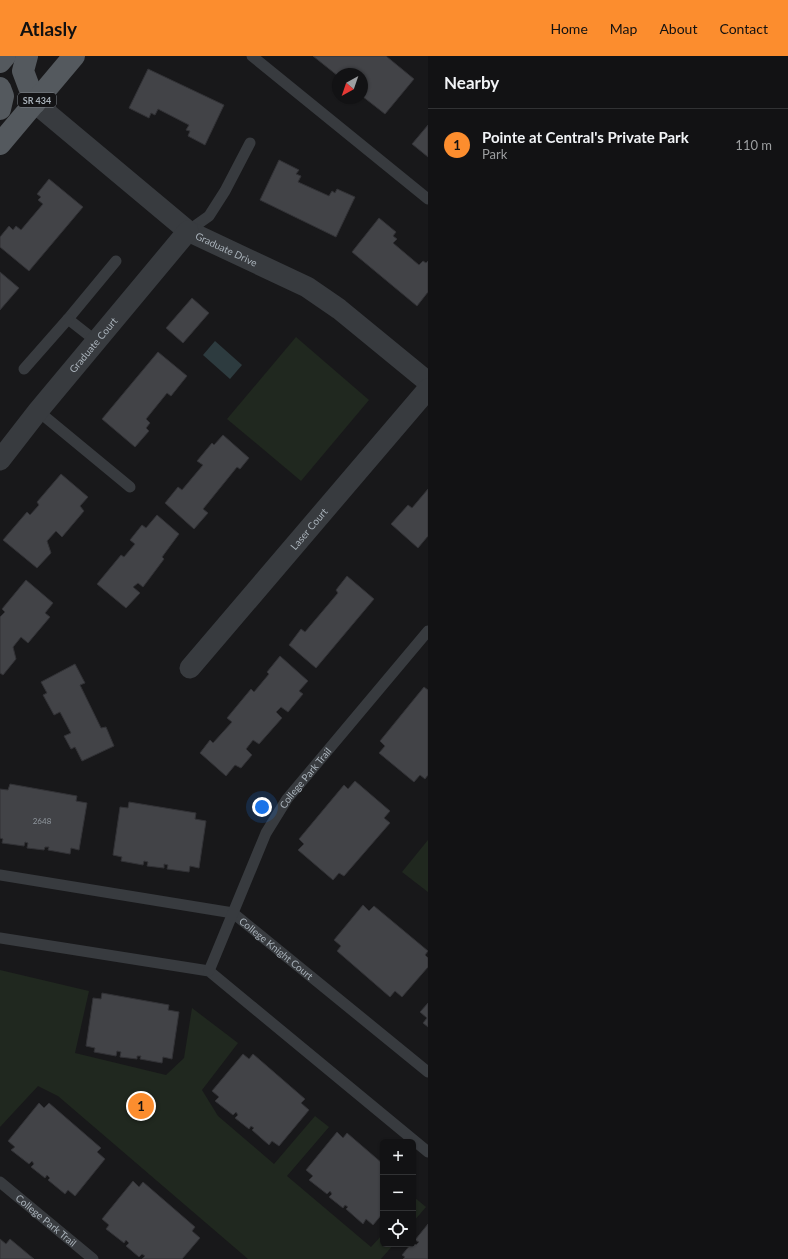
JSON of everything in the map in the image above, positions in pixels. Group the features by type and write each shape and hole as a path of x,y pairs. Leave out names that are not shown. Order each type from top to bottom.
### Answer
{"main road":[{"path":"0,62 5,56"},
{"path":"26,56 23,71 35,103"},
{"name":"SR 434","path":"0,144 74,56"},
{"path":"0,88 3,96 0,110"}],"street":[{"name":"Graduate Drive","path":"35,103 188,231 307,287 339,309 428,382"},
{"name":"Graduate Court","path":"0,460 38,411 188,231"},
{"name":"Laser Court","path":"190,668 428,389"}],"lane":[{"path":"252,56 428,199"},
{"path":"188,231 209,216 225,191 250,143"},
{"path":"24,369 116,261"},
{"path":"68,319 96,341"},
{"path":"38,411 130,487"},
{"name":"College Park Trail","path":"209,971 266,833 287,799 428,631"},
{"name":"College Knight Court","path":"0,875 233,913 428,1072"},
{"path":"0,938 209,971 428,1152"},
{"name":"College Park Trail","path":"0,1182 93,1259"}],"shaded area":[{"path":"296,337 369,400 301,481 227,419"},
{"path":"215,341 242,365 230,379 203,355"},
{"path":"428,840 428,892 402,872"},
{"path":"0,970 89,991 75,1053 166,1075 184,1058 192,1008 238,1043 202,1090 218,1116 274,1164 315,1116 329,1127 287,1176 371,1247 380,1237 380,1247 391,1247 381,1259 248,1259 58,1096 38,1086 0,1127"},
{"path":"416,1199 426,1207 416,1219"}],"building":[{"path":"313,56 386,56 414,79 385,114 368,101 368,68 332,68 332,71"},
{"path":"148,69 224,105 205,145 188,136 190,131 186,130 189,125 158,109 155,115 151,113 149,118 129,108"},
{"path":"428,125 428,157 412,144"},
{"path":"279,160 299,170 296,174 301,176 298,182 329,196 332,191 335,193 337,189 355,197 336,237 260,200"},
{"path":"49,179 83,207 29,271 0,247 0,237 9,226 13,230 16,226 21,230 43,204 38,200 41,197 37,194"},
{"path":"379,218 396,232 393,236 397,239 393,243 419,265 423,261 426,263 428,261 428,292 417,306 352,252"},
{"path":"0,272 19,288 0,310"},
{"path":"192,298 209,313 183,343 166,328"},
{"path":"158,352 187,376 171,396 167,393 146,419 150,423 146,428 149,431 135,447 102,419"},
{"path":"223,435 249,458 240,469 237,467 203,509 208,513 194,529 165,503 178,487 182,490 203,465 197,461 212,443 214,445"},
{"path":"61,474 88,497 80,506 84,511 62,537 56,531 47,541 51,553 37,568 3,540 27,512 30,515 39,505 37,502"},
{"path":"428,489 428,536 418,548 391,524 408,505 412,508"},
{"path":"157,515 179,534 162,557 164,559 143,587 138,583 133,587 140,593 126,608 97,584 121,555 124,557 135,544 130,540 142,525 146,528"},
{"path":"347,576 374,599 316,668 289,645 301,629 305,632 338,593 336,590"},
{"path":"26,580 53,603 45,613 50,617 28,643 21,637 13,647 16,659 3,675 0,673 0,617 5,612 2,609"},
{"path":"280,656 308,681 299,691 303,694 288,712 281,707 276,712 282,718 259,744 253,740 246,749 252,755 241,768 235,765 226,776 200,753 210,740 213,743 232,722 227,718 251,689 254,692 269,674 267,672"},
{"path":"75,664 85,683 80,685 101,728 106,727 114,746 82,761 75,747 71,749 64,736 71,733 60,712 54,715 43,695 47,693 41,682"},
{"path":"424,687 428,690 428,775 425,779 420,775 414,782 379,753 385,746 380,741"},
{"path":"355,781 390,811 384,818 390,823 344,876 339,873 333,880 298,850 304,844 299,839 344,785 348,789"},
{"path":"10,784 77,796 76,801 87,803 79,850 71,848 70,854 48,850 49,847 45,847 44,850 27,848 28,843 25,842 24,846 2,843 3,839 0,838 0,789 8,790"},
{"path":"129,802 196,813 195,819 206,821 199,868 190,866 189,872 167,869 168,865 164,864 164,868 147,866 148,862 144,861 143,865 121,861 122,857 113,855 120,807 128,808"},
{"path":"363,905 369,911 374,906 428,951 425,955 428,958 428,967 402,997 395,991 390,997 337,951 341,946 334,940"},
{"path":"102,993 169,1005 168,1010 179,1012 172,1059 163,1057 162,1063 140,1059 141,1056 137,1056 137,1059 120,1057 121,1052 117,1051 116,1056 94,1052 95,1048 86,1046 93,998 101,999"},
{"path":"428,1003 428,1027 423,1023 427,1018 420,1012"},
{"path":"243,1054 249,1059 253,1054 305,1099 301,1103 309,1110 279,1146 272,1141 269,1145 252,1130 254,1128 251,1126 249,1129 235,1118 238,1115 236,1112 233,1115 215,1101 219,1097 212,1091"},
{"path":"39,1103 44,1108 49,1103 101,1148 97,1152 105,1159 75,1196 68,1190 65,1194 48,1180 50,1178 47,1175 45,1178 31,1167 34,1164 32,1161 29,1164 11,1150 15,1147 8,1141"},
{"path":"337,1132 343,1138 347,1133 380,1161 380,1217 373,1225 366,1219 363,1224 346,1209 348,1207 345,1205 343,1208 329,1197 332,1194 330,1191 327,1194 309,1180 313,1176 306,1170"},
{"path":"133,1181 139,1187 143,1182 195,1227 192,1231 200,1238 182,1259 142,1259 145,1256 142,1254 139,1257 126,1246 129,1243 126,1240 124,1243 106,1229 109,1225 102,1219"},
{"path":"428,1224 428,1259 403,1259 405,1257 402,1255 409,1247 416,1247 419,1242 416,1239"},
{"path":"0,1239 6,1244 10,1239 34,1259 0,1259"}],"place":[{"name":"Pointe at Central's Private Park","path":"141,1106"}]}
